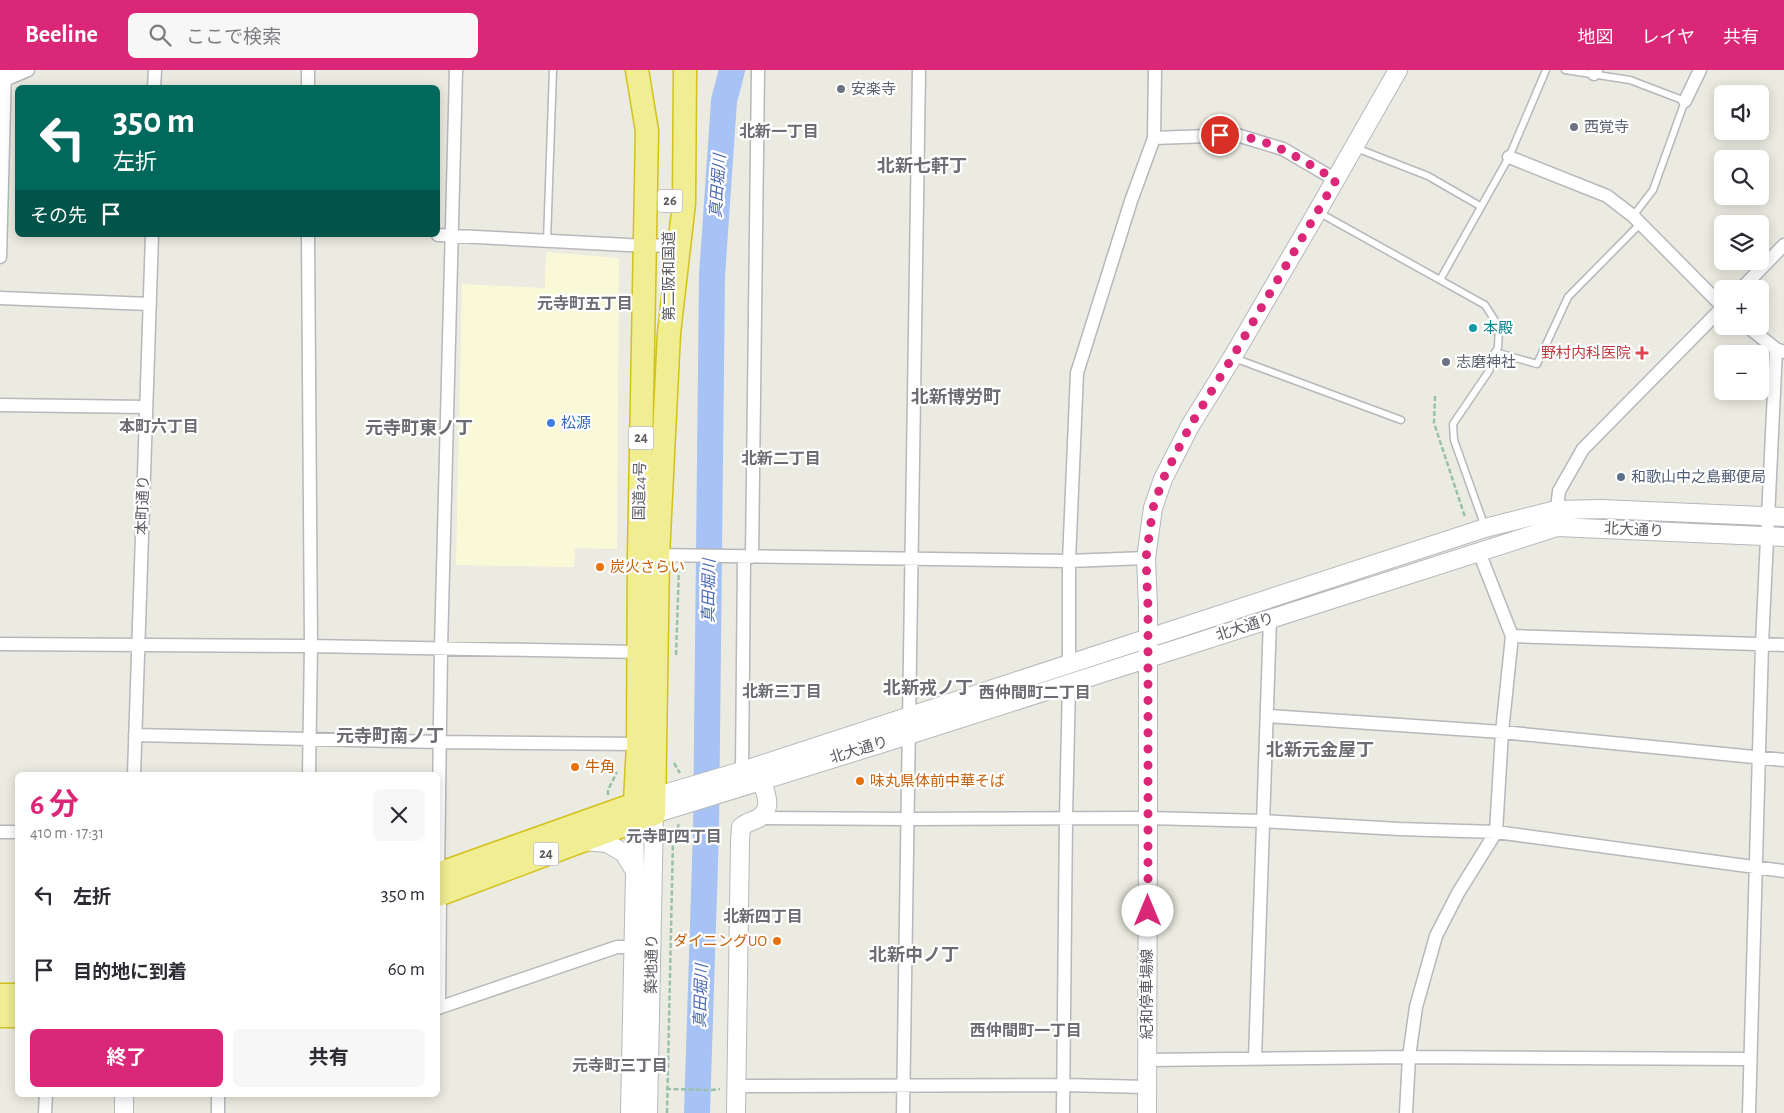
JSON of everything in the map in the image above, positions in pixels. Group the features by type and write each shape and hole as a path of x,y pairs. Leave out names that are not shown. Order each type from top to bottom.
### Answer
{"highway":[{"name":"国道24号","path":"637,70 646,132 645,245 659,556 639,652 638,744 645,809"},
{"path":"646,132 648,70"},
{"name":"第二阪和国道","path":"670,70 674,246"},
{"name":"国道24号","path":"645,809 674,246 684,203 685,70"},
{"name":"24","path":"440,883 579,841 645,809"},
{"name":"24","path":"440,883 645,809"},
{"path":"0,995 15,995"},
{"path":"0,1016 15,1016"}],"street":[{"path":"0,257 3,77 28,70"},
{"path":"154,85 155,70"},
{"path":"308,70 308,85"},
{"path":"440,772 456,70"},
{"path":"742,771 758,70"},
{"path":"903,1113 919,70"},
{"path":"1069,664 1069,561 1077,373 1131,201 1154,138 1155,70"},
{"name":"紀和停車場線","path":"1147,1113 1148,818 1146,558 1153,508 1163,479 1190,426 1336,180 1398,70"},
{"path":"1686,101 1700,70"},
{"path":"1154,138 1237,134 1283,149 1336,180"},
{"path":"1509,157 1607,196 1636,220 1714,299"},
{"path":"440,235 674,246"},
{"name":"本町通り","path":"134,772 152,237"},
{"path":"308,237 311,646 309,772"},
{"path":"1751,280 1784,245"},
{"path":"0,298 150,304"},
{"path":"1556,518 1559,491 1583,449 1714,315"},
{"path":"1749,1113 1762,644 1776,537 1780,351 1759,335"},
{"path":"0,405 146,408"},
{"name":"北大通り","path":"686,796 717,778 1478,530 1601,510 1776,517"},
{"name":"北大通り","path":"686,796 716,796 909,735 1479,552 1556,518 1776,537"},
{"path":"1406,1113 1409,1057 1416,1007 1436,936 1458,893 1496,832 1502,732 1512,636 1479,552"},
{"path":"659,556 1069,561 1146,558"},
{"path":"1255,1058 1270,619"},
{"path":"1512,636 1784,645"},
{"path":"0,644 311,646 639,652"},
{"path":"1063,1113 1069,683"},
{"path":"1268,716 1502,732 1784,760"},
{"path":"135,735 310,740 638,744"},
{"path":"759,818 769,803 762,781"},
{"path":"645,809 686,796"},
{"name":"築地通り","path":"630,1113 635,871 645,809"},
{"name":"築地通り","path":"645,809 648,1113"},
{"path":"736,1113 741,827 748,821 759,818 1148,818 1263,821 1399,829 1496,832 1784,871"},
{"path":"0,832 15,832"},
{"path":"579,841 606,843 624,853 635,871"},
{"path":"440,1007 617,947 634,947"},
{"path":"1147,1060 1409,1057 1750,1059"},
{"path":"736,1086 1064,1085 1147,1087"},
{"path":"45,1113 46,1097"},
{"path":"124,1097 124,1113"},
{"path":"218,1097 218,1113"}],"lane":[{"path":"547,241 553,70"},
{"path":"1440,280 1509,157 1546,70"},
{"path":"1496,352 1537,364 1568,297 1636,220 1653,190 1686,101 1630,80 1595,72 1564,70"},
{"path":"1355,147 1428,176 1480,206"},
{"path":"1317,212 1485,305 1499,327 1498,347 1489,371 1453,424 1454,440 1478,530"},
{"path":"1232,358 1402,420"}],"path":[{"path":"1435,396 1434,423 1478,530"},
{"path":"659,556 676,656"},
{"path":"666,1113 673,840 679,825 686,796 680,772 674,763"},
{"path":"648,1088 711,1090"}],"shaded area":[{"path":"546,252 619,258 617,549 575,548 574,567 456,565 462,284 545,288"}],"waterway":[{"name":"真田堀川","path":"697,1113 706,831 712,276 724,101 732,70"}],"place":[{"name":"安楽寺","path":"841,89"},
{"name":"西覚寺","path":"1574,127"},
{"name":"本殿","path":"1473,328"},
{"name":"野村内科医院","path":"1642,353"},
{"name":"志磨神社","path":"1446,362"},
{"name":"松源","path":"551,423"},
{"name":"和歌山中之島郵便局","path":"1621,477"},
{"name":"炭火さらい","path":"600,567"},
{"name":"牛角","path":"575,767"},
{"name":"味丸県体前中華そば","path":"860,781"},
{"name":"ダイニングUO","path":"777,941"}],"district":[{"name":"北新一丁目","path":"779,132"},
{"name":"北新七軒丁","path":"922,167"},
{"name":"元寺町五丁目","path":"585,304"},
{"name":"北新博労町","path":"956,398"},
{"name":"本町六丁目","path":"159,427"},
{"name":"元寺町東ノ丁","path":"419,429"},
{"name":"北新二丁目","path":"781,459"},
{"name":"北新戎ノ丁","path":"928,689"},
{"name":"北新三丁目","path":"782,692"},
{"name":"西仲間町二丁目","path":"1035,693"},
{"name":"元寺町南ノ丁","path":"390,737"},
{"name":"北新元金屋丁","path":"1320,751"},
{"name":"元寺町四丁目","path":"674,837"},
{"name":"北新四丁目","path":"763,917"},
{"name":"北新中ノ丁","path":"914,956"},
{"name":"西仲間町一丁目","path":"1026,1031"},
{"name":"元寺町三丁目","path":"620,1066"}],"route":[{"path":"1148,911 1148,607 1146,558 1153,508 1163,479 1190,426 1336,180 1283,149 1237,134 1220,135"}]}
